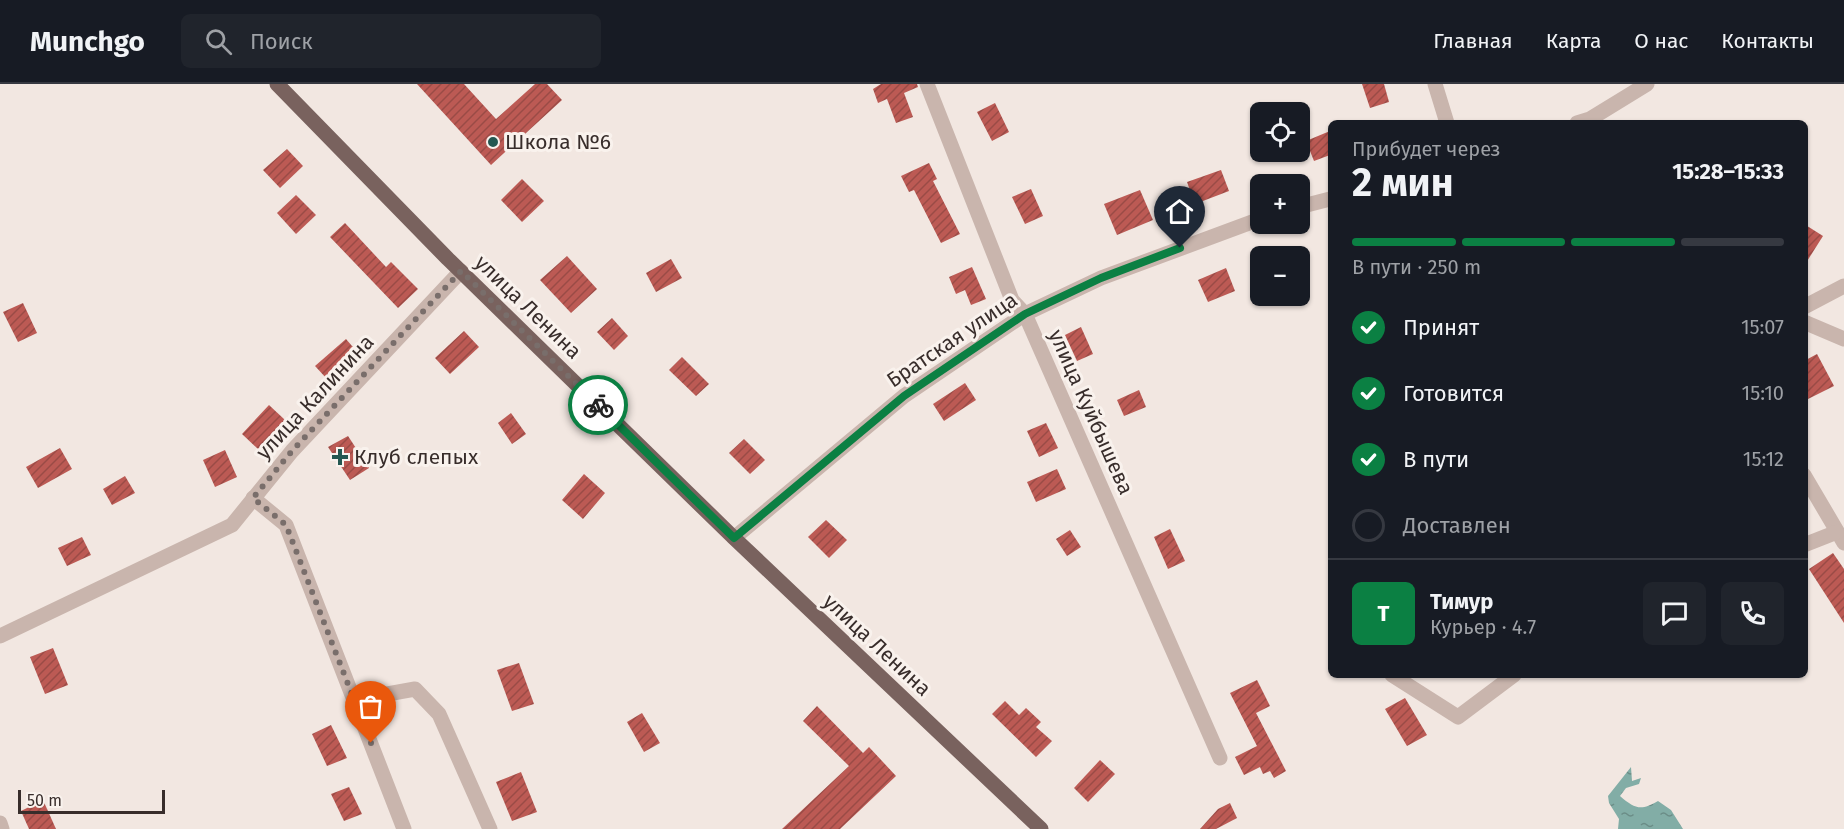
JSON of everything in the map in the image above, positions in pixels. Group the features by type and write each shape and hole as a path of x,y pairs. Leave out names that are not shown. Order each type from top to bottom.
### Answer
{"main road":[{"name":"улица Ленина","path":"277,84 461,271 734,538 1041,829"}],"street":[{"name":"улица Куйбышева","path":"927,84 1012,300 1025,314 1220,758"},
{"path":"1435,84 1446,120"},
{"path":"1590,120 1647,84"},
{"path":"1310,204 1328,200"},
{"name":"Братская улица","path":"734,538 904,396 1025,314 1101,278 1250,223"},
{"name":"улица Калинина","path":"0,636 232,525 292,451 461,271"},
{"path":"1808,305 1844,286"},
{"path":"1808,324 1844,339"},
{"path":"1808,482 1840,538 1808,544"},
{"path":"253,498 286,525 404,829"},
{"path":"1397,678 1458,717 1510,678"},
{"path":"354,700 415,689 439,714 490,829"},
{"path":"0,823 2,829"}],"water":[{"path":"1631,767 1632,781 1641,778 1639,784 1626,788 1620,796 1638,807 1658,801 1671,810 1683,829 1618,829 1619,819 1609,803 1608,796"}],"building":[{"name":"Школа №6","path":"417,84 464,84 496,119 535,84 547,84 562,100 491,165"},
{"path":"881,84 917,84 918,87 904,93 913,117 896,123 887,99 878,103 873,89"},
{"path":"1362,84 1384,84 1389,102 1370,108"},
{"path":"995,103 1009,132 992,141 977,112"},
{"path":"1328,132 1328,156 1314,161 1310,151 1310,139"},
{"path":"287,149 303,166 280,188 263,170"},
{"path":"929,163 937,179 933,181 960,234 941,243 914,190 909,192 901,176"},
{"path":"1221,170 1229,191 1195,204 1187,182"},
{"path":"522,179 544,201 522,222 501,200"},
{"path":"1031,189 1043,216 1025,224 1012,197"},
{"path":"1140,190 1153,220 1117,235 1104,204"},
{"path":"296,195 316,215 296,234 277,213"},
{"path":"345,223 386,267 391,262 418,289 398,308 330,237"},
{"path":"1808,227 1823,236 1808,260"},
{"path":"567,256 597,289 571,313 540,280"},
{"path":"671,259 682,278 656,292 646,273"},
{"path":"972,267 986,299 971,305 965,290 956,294 949,277"},
{"path":"1226,268 1235,291 1208,302 1198,280"},
{"path":"23,303 37,333 18,342 3,312"},
{"path":"612,318 628,336 614,350 597,332"},
{"path":"1081,327 1093,354 1077,361 1065,335"},
{"path":"464,331 479,347 450,374 435,358"},
{"path":"346,339 358,353 327,379 315,366"},
{"path":"1817,354 1834,386 1808,399 1808,359"},
{"path":"682,357 709,384 696,396 669,370"},
{"path":"965,383 976,400 944,421 933,404"},
{"path":"1139,390 1146,407 1124,416 1117,400"},
{"path":"269,405 285,420 258,449 242,434"},
{"path":"511,413 526,434 512,444 498,423"},
{"path":"1046,423 1058,448 1039,457 1027,431"},
{"path":"348,436 369,468 350,480 328,447"},
{"path":"744,439 765,460 750,474 729,453"},
{"path":"60,448 72,469 38,488 26,467"},
{"path":"225,450 237,477 215,487 203,460"},
{"path":"1057,469 1066,489 1036,502 1027,482"},
{"path":"584,474 605,493 583,519 562,500"},
{"path":"125,476 135,493 112,505 103,489"},
{"path":"826,520 847,540 829,558 808,537"},
{"path":"1170,529 1185,561 1168,569 1154,537"},
{"path":"1070,530 1081,547 1067,556 1056,539"},
{"path":"82,537 91,555 67,566 58,548"},
{"path":"1833,553 1844,569 1844,623 1809,569"},
{"path":"53,648 68,685 45,694 30,657"},
{"path":"519,663 534,704 512,711 497,670"},
{"path":"1257,680 1270,706 1256,713 1286,771 1274,778 1270,771 1263,774 1260,767 1244,775 1235,757 1257,746 1230,693"},
{"path":"1405,698 1427,735 1407,746 1385,709"},
{"path":"1005,701 1019,715 1026,708 1041,722 1036,727 1052,741 1036,757 992,714"},
{"path":"817,706 863,753 869,747 896,776 840,829 782,829 849,766 803,721"},
{"path":"642,713 660,743 644,752 627,722"},
{"path":"331,725 347,758 327,766 312,734"},
{"path":"1100,760 1115,774 1088,802 1074,788"},
{"path":"521,772 537,812 512,821 496,782"},
{"path":"349,787 362,814 344,821 331,794"},
{"path":"43,800 56,829 29,829 21,811"},
{"path":"1230,803 1237,818 1216,829 1200,829 1218,809"}],"way so far":[{"path":"371,743 286,525 253,498 292,451 461,271 598,405"}],"place":[{"name":"Школа №6","path":"493,142"},
{"name":"Клуб слепых","path":"340,457"}],"route":[{"path":"598,405 734,538 904,396 1025,314 1101,278 1180,248"}]}
